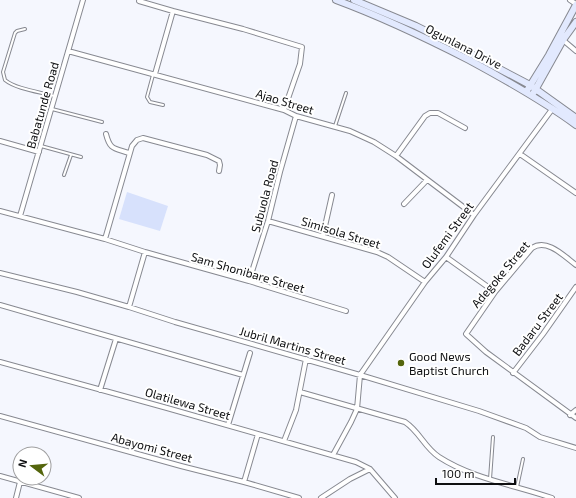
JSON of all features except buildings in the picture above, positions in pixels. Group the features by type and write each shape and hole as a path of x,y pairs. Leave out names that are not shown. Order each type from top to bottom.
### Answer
{"main road":[{"name":"Ogunlana Drive","path":"354,0 416,26 530,85 576,125"},
{"name":"Ogunlana Drive","path":"340,1 420,36 576,118"},
{"path":"526,91 549,55 576,5"},
{"path":"532,96 563,40 576,22"}],"street":[{"name":"Babatunde Road","path":"20,216 83,0"},
{"path":"570,0 576,5"},
{"path":"139,1 243,29 302,47 300,64 284,110"},
{"path":"154,74 173,11"},
{"path":"563,40 576,51"},
{"name":"Ajao Street","path":"68,50 284,110 296,116 361,135 396,156 474,215"},
{"name":"Olufemi Street","path":"360,375 425,282 446,257 474,215 554,106"},
{"path":"396,156 425,116 438,113 465,128"},
{"name":"Subuola Road","path":"249,281 268,221 296,116"},
{"path":"106,134 111,147 129,153"},
{"path":"105,238 129,153 137,140 143,138 215,158 220,165 219,171"},
{"path":"0,141 39,152"},
{"path":"520,154 576,194"},
{"path":"404,204 427,180"},
{"path":"322,236 332,195"},
{"name":"Sam Shonibare Street","path":"0,211 105,238 145,252 249,281 346,311"},
{"name":"Simisola Street","path":"268,221 377,252 398,263 425,282"},
{"name":"Adegoke Street","path":"513,373 466,334 495,292 537,244 543,244 552,248 576,265"},
{"path":"129,307 145,252"},
{"path":"446,257 495,292"},
{"path":"0,280 1,274"},
{"name":"Jubril Martins Street","path":"1,274 77,292 479,411 526,428 540,437 576,448"},
{"name":"Badaru Street","path":"513,373 576,287"},
{"path":"0,305 243,375"},
{"path":"100,390 116,339"},
{"path":"228,425 250,353"},
{"path":"284,441 296,410 306,359"},
{"name":"Olatilewa Street","path":"0,362 334,455 356,462 370,469"},
{"path":"513,373 576,418"},
{"path":"334,455 357,409 360,375"},
{"path":"300,392 405,422 412,427 430,450 454,466 552,498"},
{"path":"570,415 576,410"},
{"name":"Abayomi Street","path":"0,416 299,498"},
{"path":"244,482 258,434"},
{"path":"321,498 350,479 370,469 395,498"},
{"path":"0,476 12,480"},
{"path":"16,498 19,486"},
{"path":"35,486 79,498"}],"lane":[{"path":"25,29 15,33 3,72 5,80 9,83 24,88 54,96"},
{"path":"154,74 147,97 150,102 163,105"},
{"path":"334,127 346,94"},
{"path":"51,108 102,122"},
{"path":"40,146 81,157"},
{"path":"64,175 71,155"},
{"path":"490,479 493,437"},
{"path":"517,487 523,459"}],"shaded area":[{"path":"127,192 168,206 160,231 119,219"}],"place":[{"name":"Good News Baptist Church","path":"401,363"}]}
